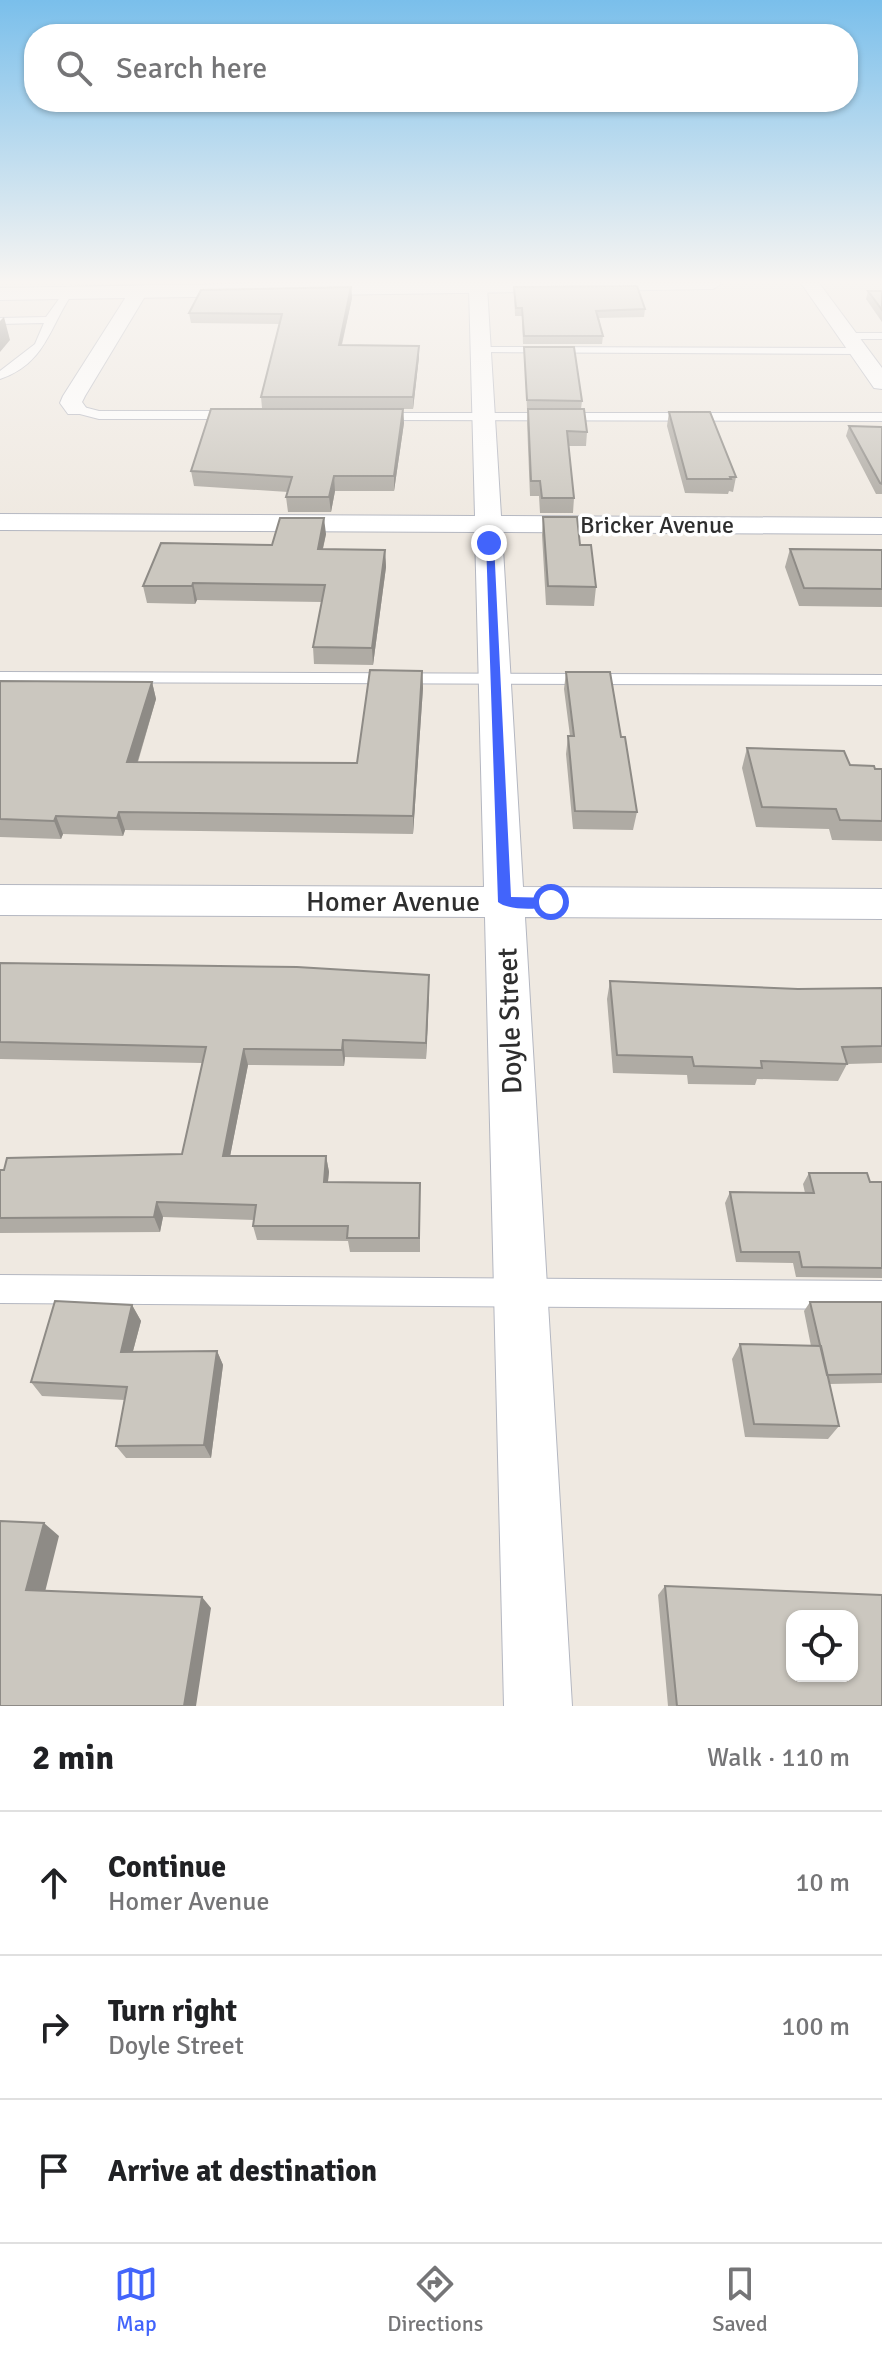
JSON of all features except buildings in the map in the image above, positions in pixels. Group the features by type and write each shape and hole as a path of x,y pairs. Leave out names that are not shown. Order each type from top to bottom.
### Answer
{"street":[{"path":"76,409 71,403 95,363"},
{"name":"Doyle Street","path":"482,363 538,1706"},
{"path":"867,363 882,383"},
{"name":"Bricker Avenue","path":"0,522 882,526"},
{"name":"Homer Avenue","path":"0,900 882,904"}],"lane":[{"path":"0,376 20,363"},
{"path":"76,409 99,415 243,415"},
{"path":"371,416 882,417"},
{"path":"0,677 882,680"},
{"path":"0,1289 882,1295"}],"route":[{"path":"489,543 504,902 551,902"}]}
